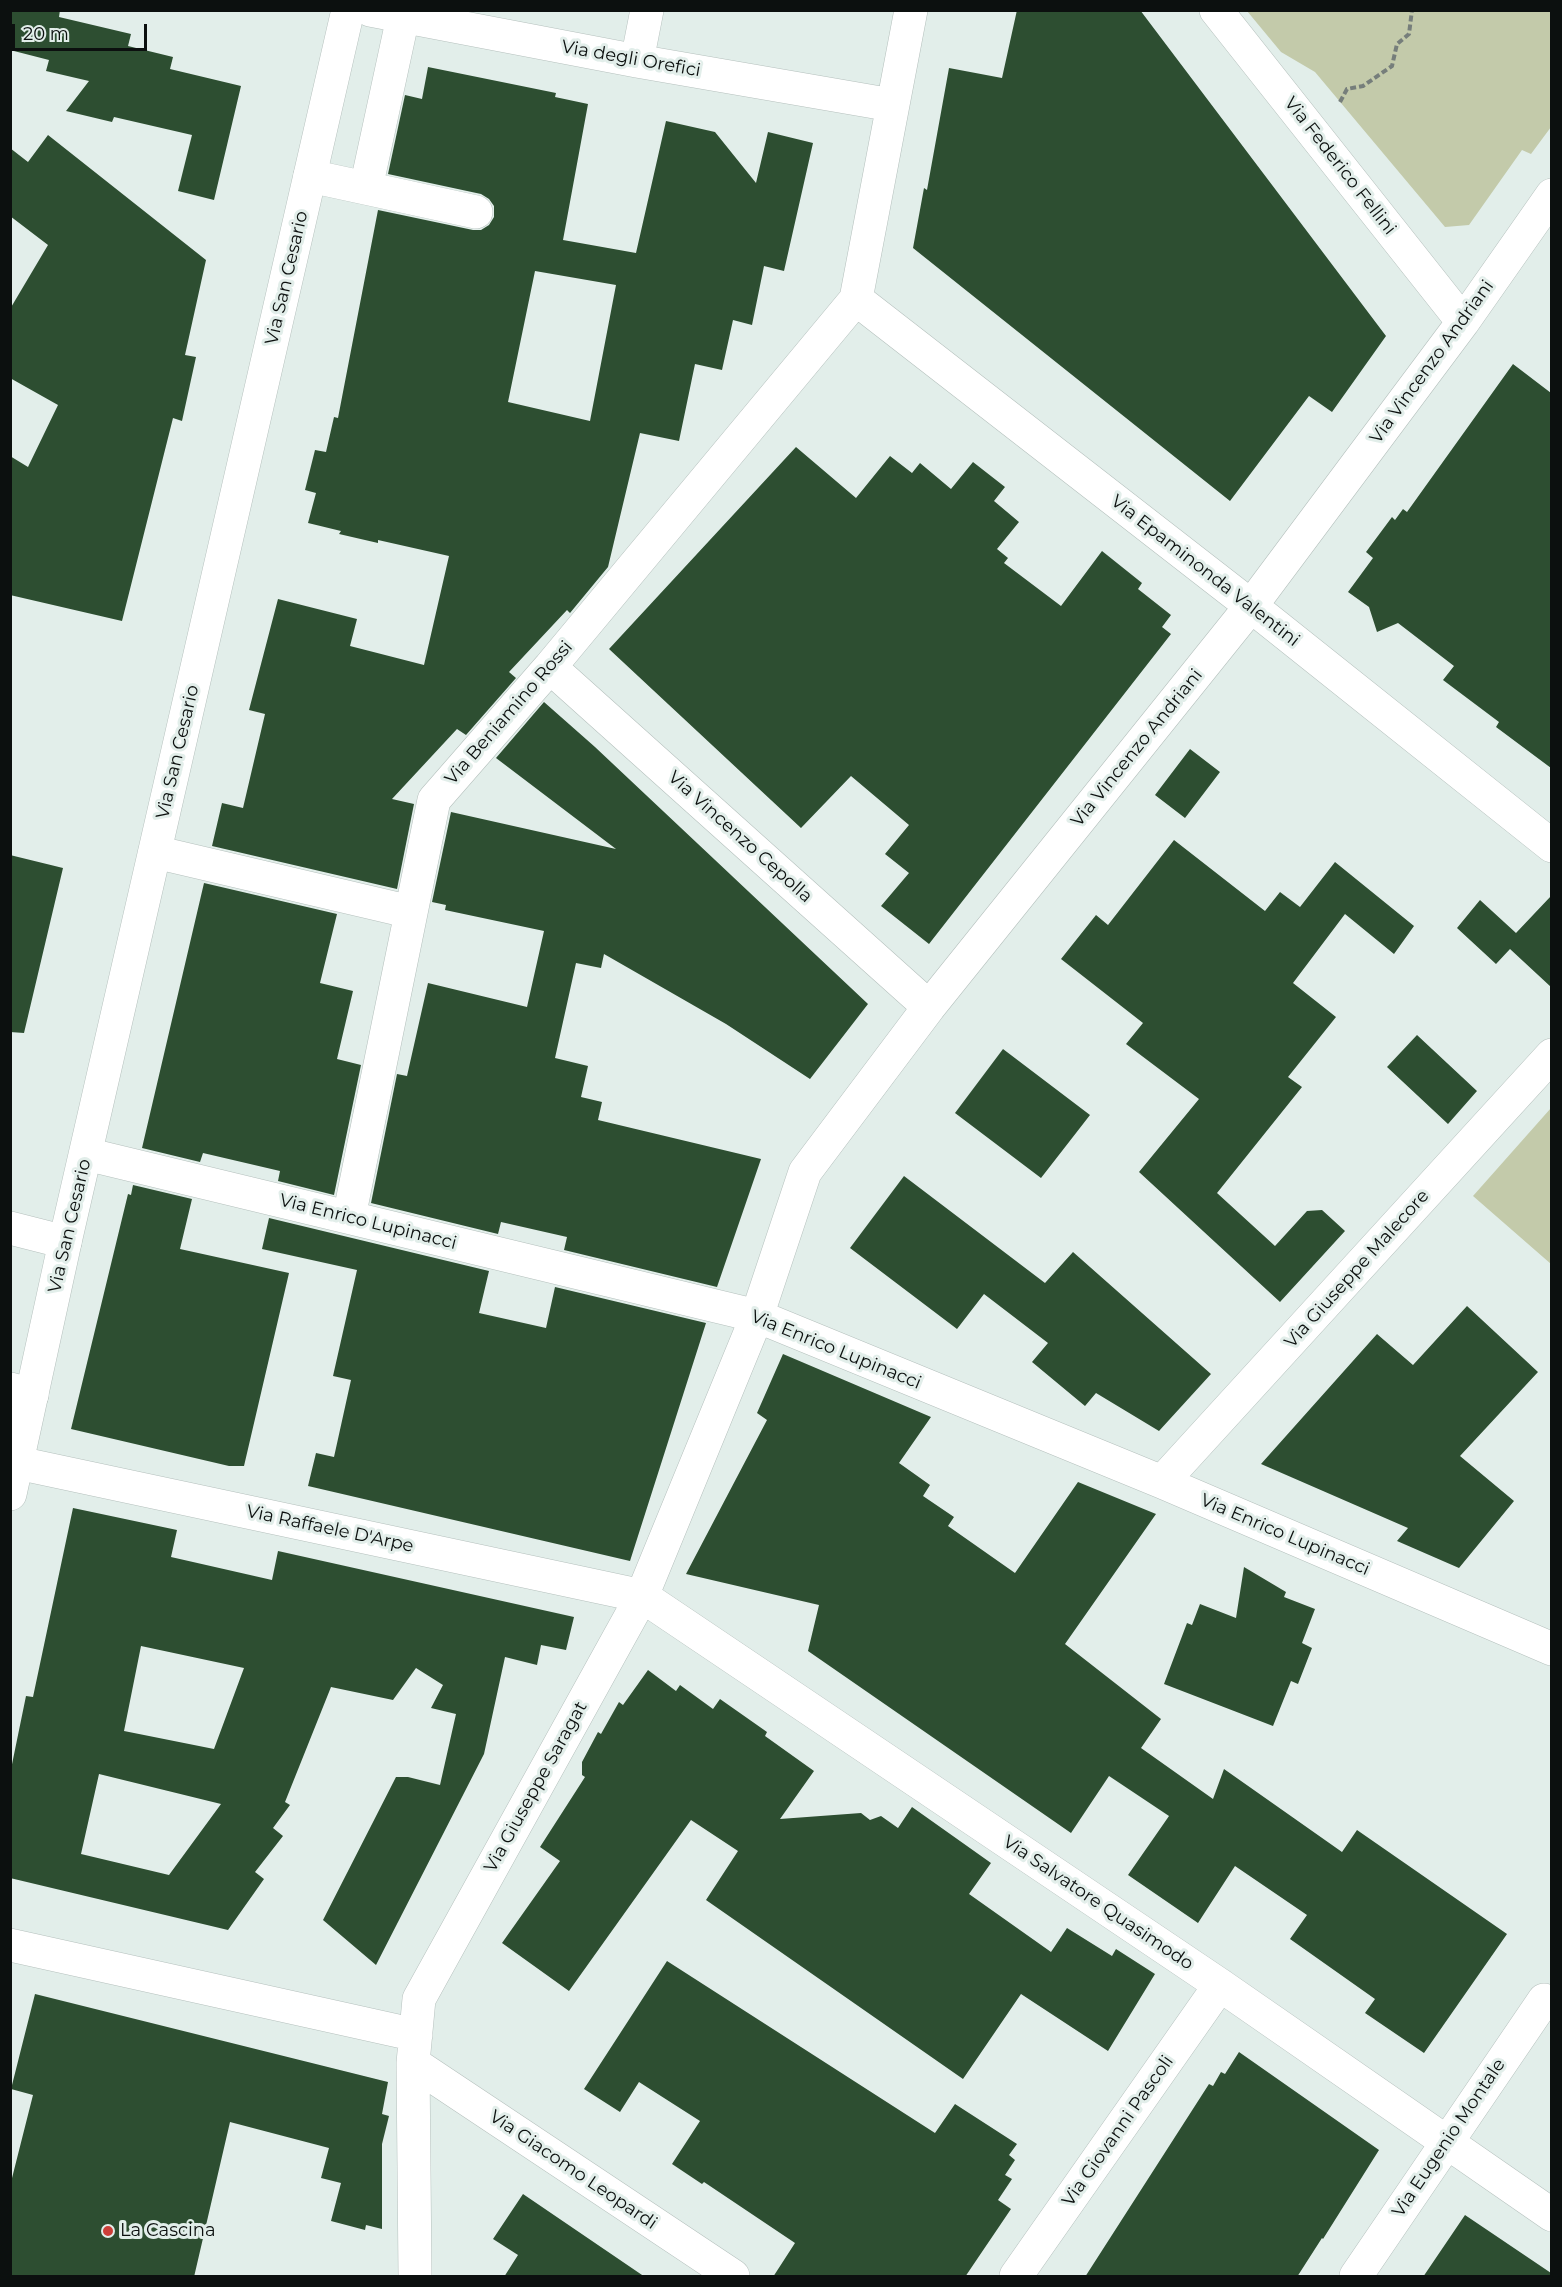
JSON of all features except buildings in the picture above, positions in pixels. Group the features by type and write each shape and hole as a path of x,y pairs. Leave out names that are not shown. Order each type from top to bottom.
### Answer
{"street":[{"name":"Via San Cesario","path":"10,1494 18,1463 21,1392 66,1242 348,10"},
{"name":"Via degli Orefici","path":"370,10 637,61 892,105"},
{"path":"637,61 647,10"},
{"path":"856,299 911,10"},
{"name":"Via Federico Fellini","path":"1216,10 1463,322"},
{"path":"366,188 403,17"},
{"path":"310,176 476,212"},
{"name":"Via Vincenzo Andriani","path":"757,1316 805,1172 929,1007 1251,606 1463,322 1551,195"},
{"name":"Via Epaminonda Valentini","path":"856,299 1251,606 1551,846"},
{"name":"Via Beniamino Rossi","path":"349,1217 434,800 550,667 856,299"},
{"name":"Via Vincenzo Cepolla","path":"550,667 929,1007"},
{"path":"155,852 411,912"},
{"name":"Via Giuseppe Malecore","path":"1162,1482 1551,1055"},
{"name":"Via Enrico Lupinacci","path":"86,1154 757,1316 1162,1482 1551,1649"},
{"path":"10,1228 66,1242"},
{"name":"Via Giuseppe Saragat","path":"415,2277 414,2049 419,1999 642,1596 757,1316"},
{"name":"Via Raffaele D'Arpe","path":"18,1463 642,1596"},
{"name":"Via Salvatore Quasimodo","path":"642,1596 1220,1985 1551,2215"},
{"path":"10,1945 414,2049"},
{"name":"Via Giovanni Pascoli","path":"1016,2277 1220,1985"},
{"name":"Via Eugenio Montale","path":"1356,2277 1445,2141 1544,2000"},
{"name":"Via Giacomo Leopardi","path":"414,2049 733,2277"}],"path":[{"path":"1318,138 1347,89 1364,86 1392,66 1397,44 1409,34 1412,10"}],"green space":[{"path":"1247,11 1551,11 1551,127 1531,154 1522,150 1469,225 1445,227 1315,72 1281,52"},
{"path":"1551,1108 1551,1264 1473,1196"}],"place":[{"name":"La Cascina","path":"108,2231"}]}
